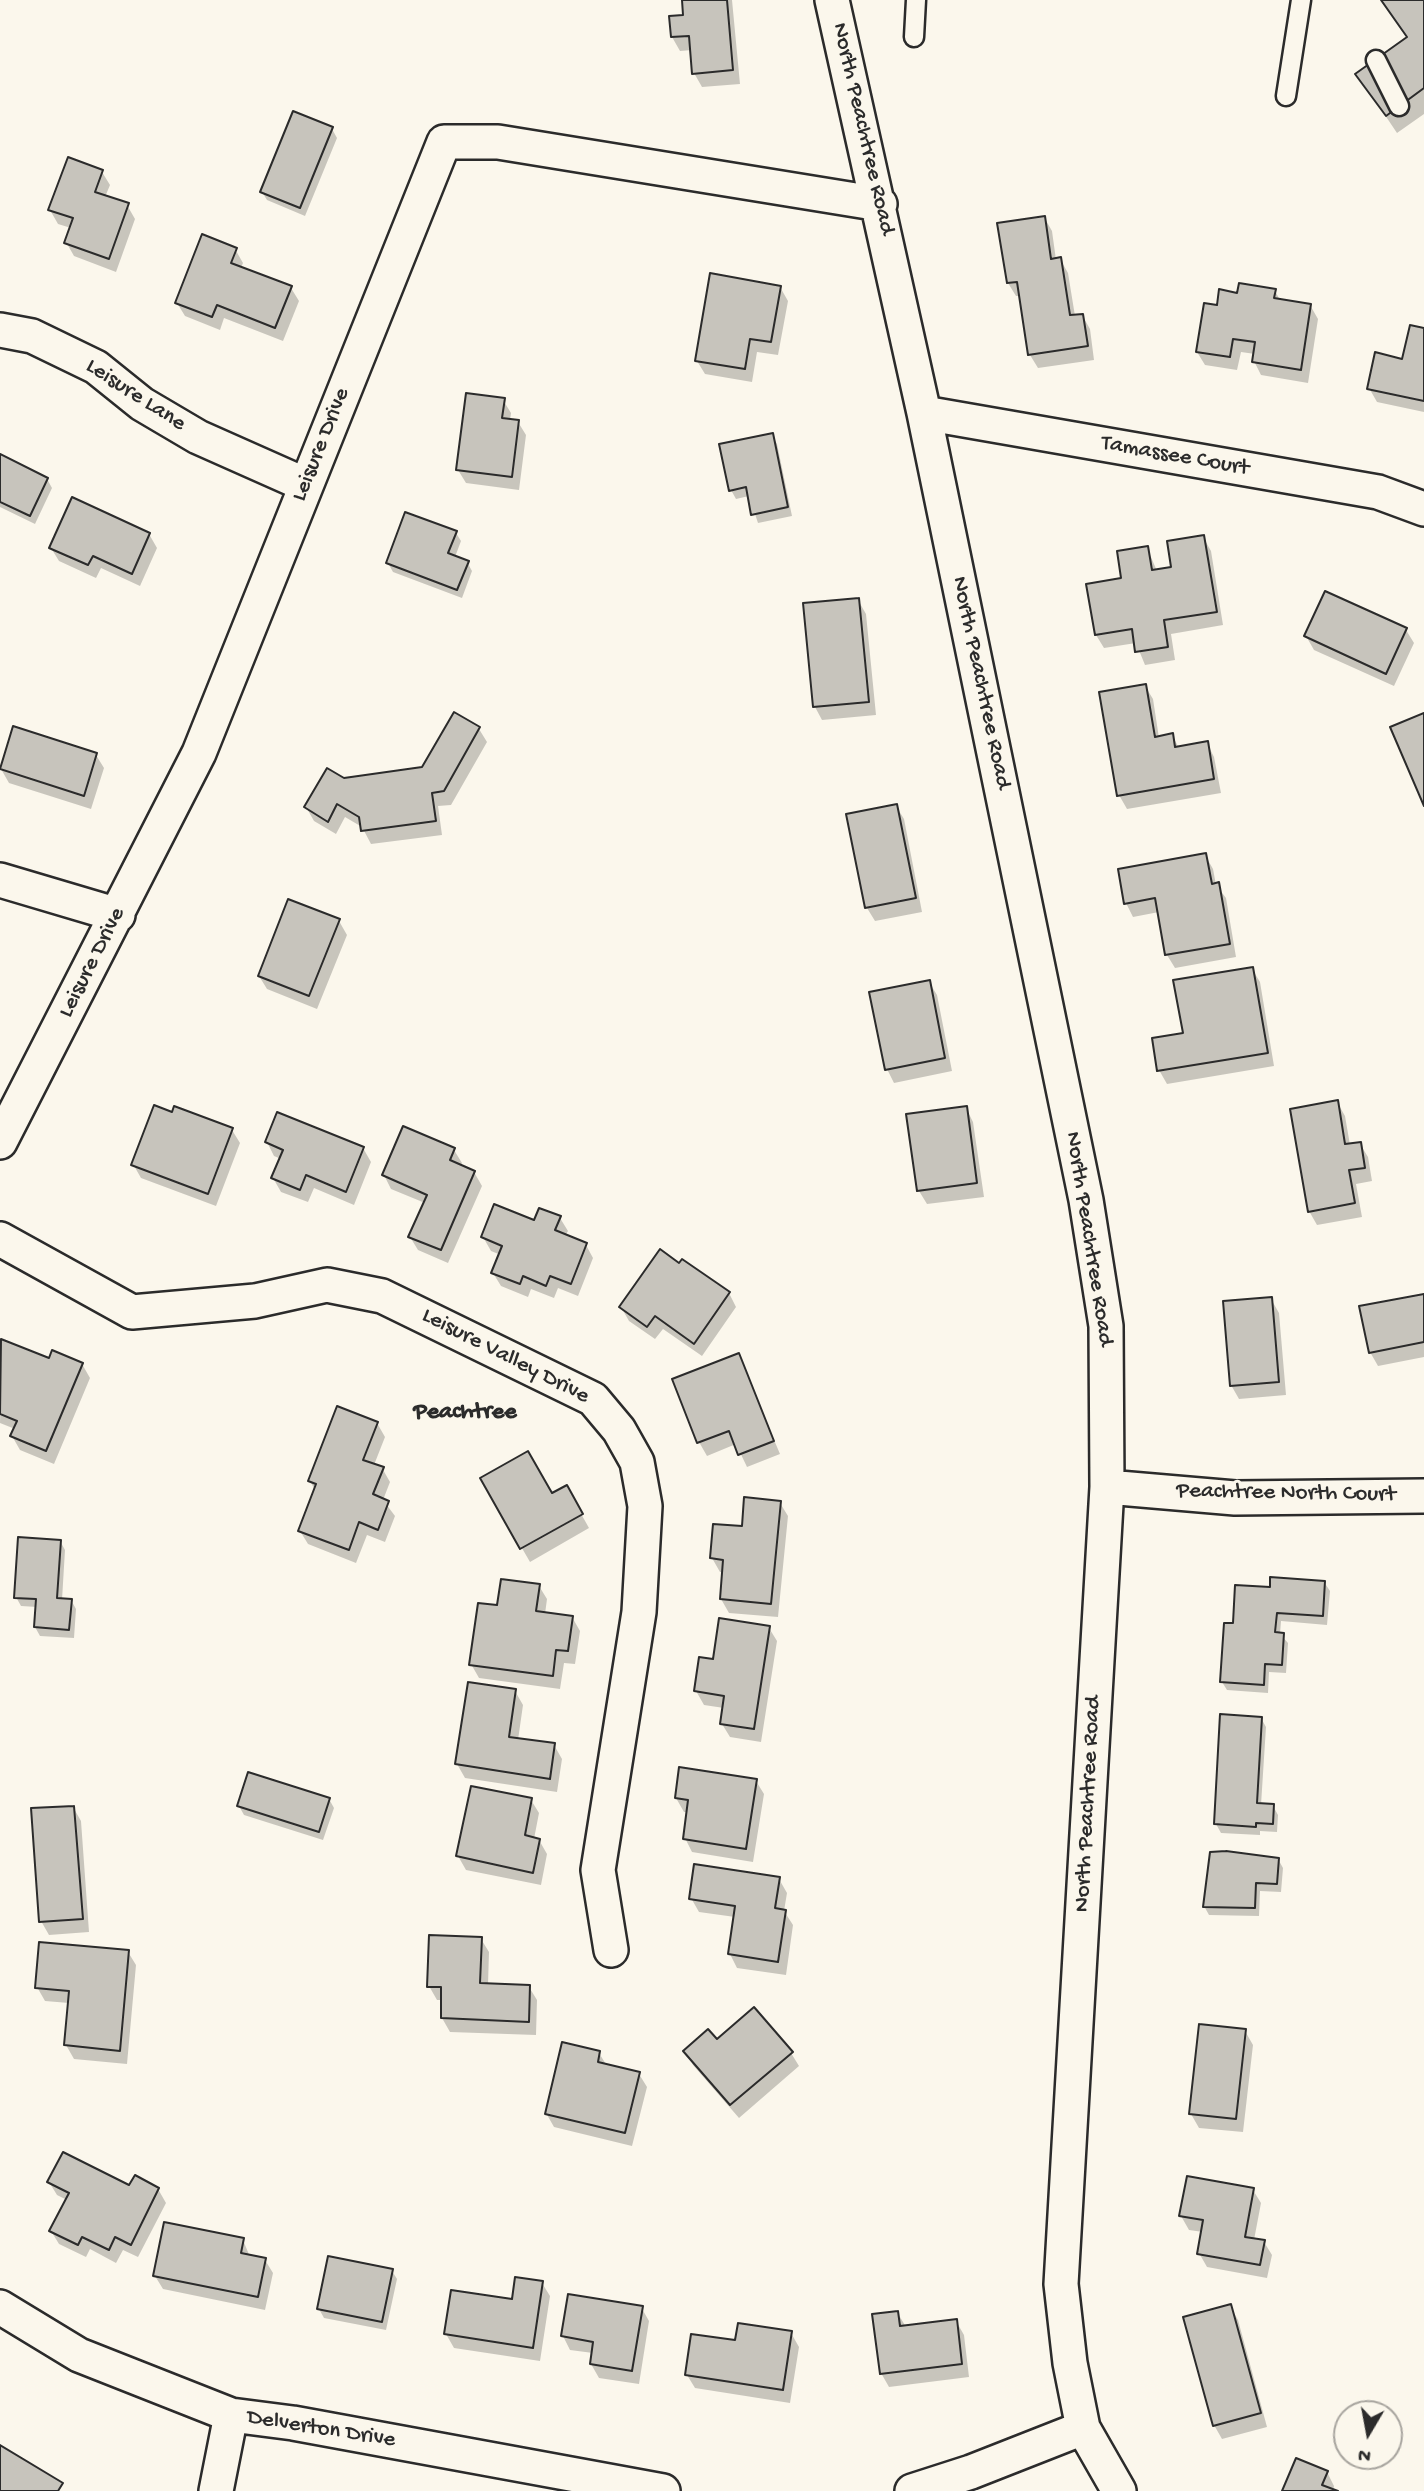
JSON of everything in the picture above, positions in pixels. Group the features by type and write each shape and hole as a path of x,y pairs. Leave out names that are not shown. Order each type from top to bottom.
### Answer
{"street":[{"name":"North Peachtree Road","path":"832,0 880,204 924,413 1086,1200 1106,1326 1107,1487 1061,2284 1070,2363 1083,2428 1119,2491"},
{"name":"Leisure Drive","path":"0,1142 199,753 444,142 498,142 880,204"},
{"name":"Leisure Lane","path":"0,330 32,336 96,367 142,404 198,437 306,485"},
{"name":"Tamassee Court","path":"924,413 1378,492 1424,509"},
{"path":"0,880 118,915"},
{"name":"Leisure Valley Drive","path":"0,1239 132,1312 255,1301 327,1286 382,1296 593,1399 619,1430 637,1462 645,1506 639,1612 598,1870 611,1950"},
{"name":"Peachtree North Court","path":"1107,1487 1235,1498 1424,1496"},
{"name":"Delverton Drive","path":"0,2307 79,2355 231,2415 293,2423 663,2491"},
{"path":"216,2491 231,2415"},
{"path":"912,2491 971,2472 1083,2428"}],"lane":[{"path":"914,37 916,0"},
{"path":"1286,96 1301,0"},
{"path":"1376,60 1399,106"}],"building":[{"path":"682,0 727,0 733,70 692,74 689,36 671,37 669,16 683,15"},
{"path":"1381,0 1424,0 1424,88 1386,116 1355,74 1407,37"},
{"path":"293,111 333,127 300,208 260,192"},
{"path":"68,157 103,170 95,192 129,203 109,259 64,243 73,218 48,210"},
{"path":"1045,216 1051,259 1061,257 1070,315 1083,314 1088,346 1028,355 1017,282 1007,283 997,223"},
{"path":"202,234 237,248 231,263 292,286 275,328 217,305 212,317 175,303"},
{"path":"710,273 781,286 771,342 750,339 745,369 695,361"},
{"path":"1239,283 1276,289 1274,298 1311,304 1301,370 1252,362 1255,342 1233,339 1230,357 1196,352 1204,303 1217,305 1219,289 1237,293"},
{"path":"1410,325 1424,328 1424,401 1367,389 1375,352 1402,359"},
{"path":"466,393 505,398 502,418 519,420 512,477 456,470"},
{"path":"773,433 788,507 751,515 746,487 729,491 719,444"},
{"path":"0,454 48,478 30,516 0,502"},
{"path":"72,497 150,533 132,574 93,556 88,565 49,548"},
{"path":"405,512 457,531 448,553 469,561 457,590 386,563"},
{"path":"1204,535 1217,612 1164,620 1168,647 1135,652 1132,629 1095,635 1086,584 1121,578 1117,551 1148,546 1152,570 1171,567 1167,541"},
{"path":"1325,591 1407,628 1386,674 1304,636"},
{"path":"859,598 869,702 813,707 803,603"},
{"path":"1146,684 1155,737 1173,733 1175,747 1208,741 1214,779 1117,796 1099,692"},
{"path":"454,712 480,727 444,791 432,793 436,821 361,831 359,817 337,804 328,822 304,807 327,768 344,778 422,767"},
{"path":"1424,713 1424,806 1390,727"},
{"path":"13,726 97,753 84,796 0,769"},
{"path":"897,804 916,898 865,908 846,814"},
{"path":"1206,853 1212,884 1219,882 1230,944 1165,955 1155,898 1124,904 1118,869"},
{"path":"288,899 340,919 309,996 258,976"},
{"path":"1253,967 1268,1053 1157,1071 1152,1038 1183,1033 1173,980"},
{"path":"930,980 945,1058 885,1070 869,992"},
{"path":"1338,1100 1345,1144 1361,1142 1365,1168 1349,1170 1355,1203 1308,1212 1290,1109"},
{"path":"154,1105 172,1112 174,1106 233,1128 208,1194 131,1165"},
{"path":"967,1106 977,1183 917,1191 906,1114"},
{"path":"277,1112 364,1147 346,1192 306,1175 300,1190 271,1178 283,1150 265,1142"},
{"path":"403,1126 455,1148 450,1160 475,1171 441,1250 408,1237 427,1195 382,1175"},
{"path":"494,1204 534,1220 539,1208 561,1216 555,1230 587,1243 571,1284 550,1276 546,1286 523,1276 520,1284 491,1273 502,1246 481,1237"},
{"path":"660,1249 679,1263 682,1259 730,1292 694,1344 655,1316 647,1327 619,1307"},
{"path":"1424,1294 1424,1342 1369,1353 1359,1306"},
{"path":"1272,1297 1279,1382 1230,1386 1223,1301"},
{"path":"1,1339 49,1358 52,1350 83,1363 46,1451 10,1436 17,1421 0,1414"},
{"path":"739,1353 774,1441 738,1455 729,1431 697,1443 672,1379"},
{"path":"337,1406 378,1422 363,1460 384,1467 373,1494 389,1501 378,1530 359,1522 349,1550 298,1531 316,1484 308,1481"},
{"path":"528,1451 552,1493 567,1485 583,1514 520,1549 480,1478"},
{"path":"744,1497 781,1501 771,1604 720,1599 723,1560 710,1558 713,1524 742,1526"},
{"path":"18,1537 61,1540 57,1598 72,1599 69,1630 34,1627 36,1599 14,1598"},
{"path":"1270,1577 1325,1581 1323,1616 1277,1613 1275,1632 1284,1633 1282,1665 1265,1664 1264,1685 1220,1682 1224,1623 1233,1623 1235,1585 1270,1587"},
{"path":"501,1579 540,1584 536,1611 573,1616 568,1651 556,1650 553,1676 469,1665 478,1603 497,1605"},
{"path":"719,1618 770,1626 754,1729 720,1724 724,1696 694,1691 699,1657 713,1659"},
{"path":"468,1682 516,1689 509,1737 555,1743 550,1779 455,1764"},
{"path":"1220,1714 1262,1717 1257,1803 1274,1804 1273,1824 1256,1823 1256,1827 1214,1824"},
{"path":"679,1767 757,1779 746,1849 683,1839 688,1800 675,1798"},
{"path":"248,1772 330,1798 319,1832 237,1806"},
{"path":"471,1786 532,1798 525,1835 540,1839 533,1873 456,1856"},
{"path":"74,1806 83,1919 39,1922 31,1808"},
{"path":"1226,1851 1279,1858 1277,1884 1256,1883 1255,1908 1203,1907 1210,1852"},
{"path":"694,1864 780,1877 775,1908 786,1910 778,1962 728,1954 735,1906 689,1899"},
{"path":"429,1935 482,1937 480,1983 530,1985 529,2022 441,2018 441,1987 427,1987"},
{"path":"39,1942 129,1950 120,2051 64,2045 69,1991 35,1988"},
{"path":"754,2007 793,2052 730,2105 683,2051 708,2029 717,2039"},
{"path":"1199,2024 1246,2029 1236,2119 1189,2114"},
{"path":"562,2042 600,2051 598,2062 640,2072 625,2133 545,2114"},
{"path":"63,2152 129,2185 135,2175 159,2188 131,2245 115,2237 109,2250 82,2237 78,2245 49,2231 69,2193 47,2182"},
{"path":"1187,2176 1254,2188 1245,2237 1265,2240 1260,2265 1197,2254 1203,2220 1179,2216"},
{"path":"164,2222 244,2238 241,2253 266,2258 258,2297 153,2276"},
{"path":"328,2256 393,2269 382,2322 317,2309"},
{"path":"515,2277 543,2281 533,2348 444,2334 451,2290 512,2299"},
{"path":"568,2294 643,2306 632,2371 590,2364 593,2342 561,2336"},
{"path":"1231,2304 1261,2413 1213,2426 1183,2317"},
{"path":"898,2311 900,2326 957,2319 962,2364 880,2374 872,2314"},
{"path":"738,2323 792,2331 783,2390 685,2375 691,2334 735,2340"},
{"path":"0,2445 63,2483 58,2491 0,2491"},
{"path":"1296,2458 1328,2471 1322,2485 1338,2491 1282,2491"}],"district":[{"name":"Peachtree","path":"465,1413"}]}
